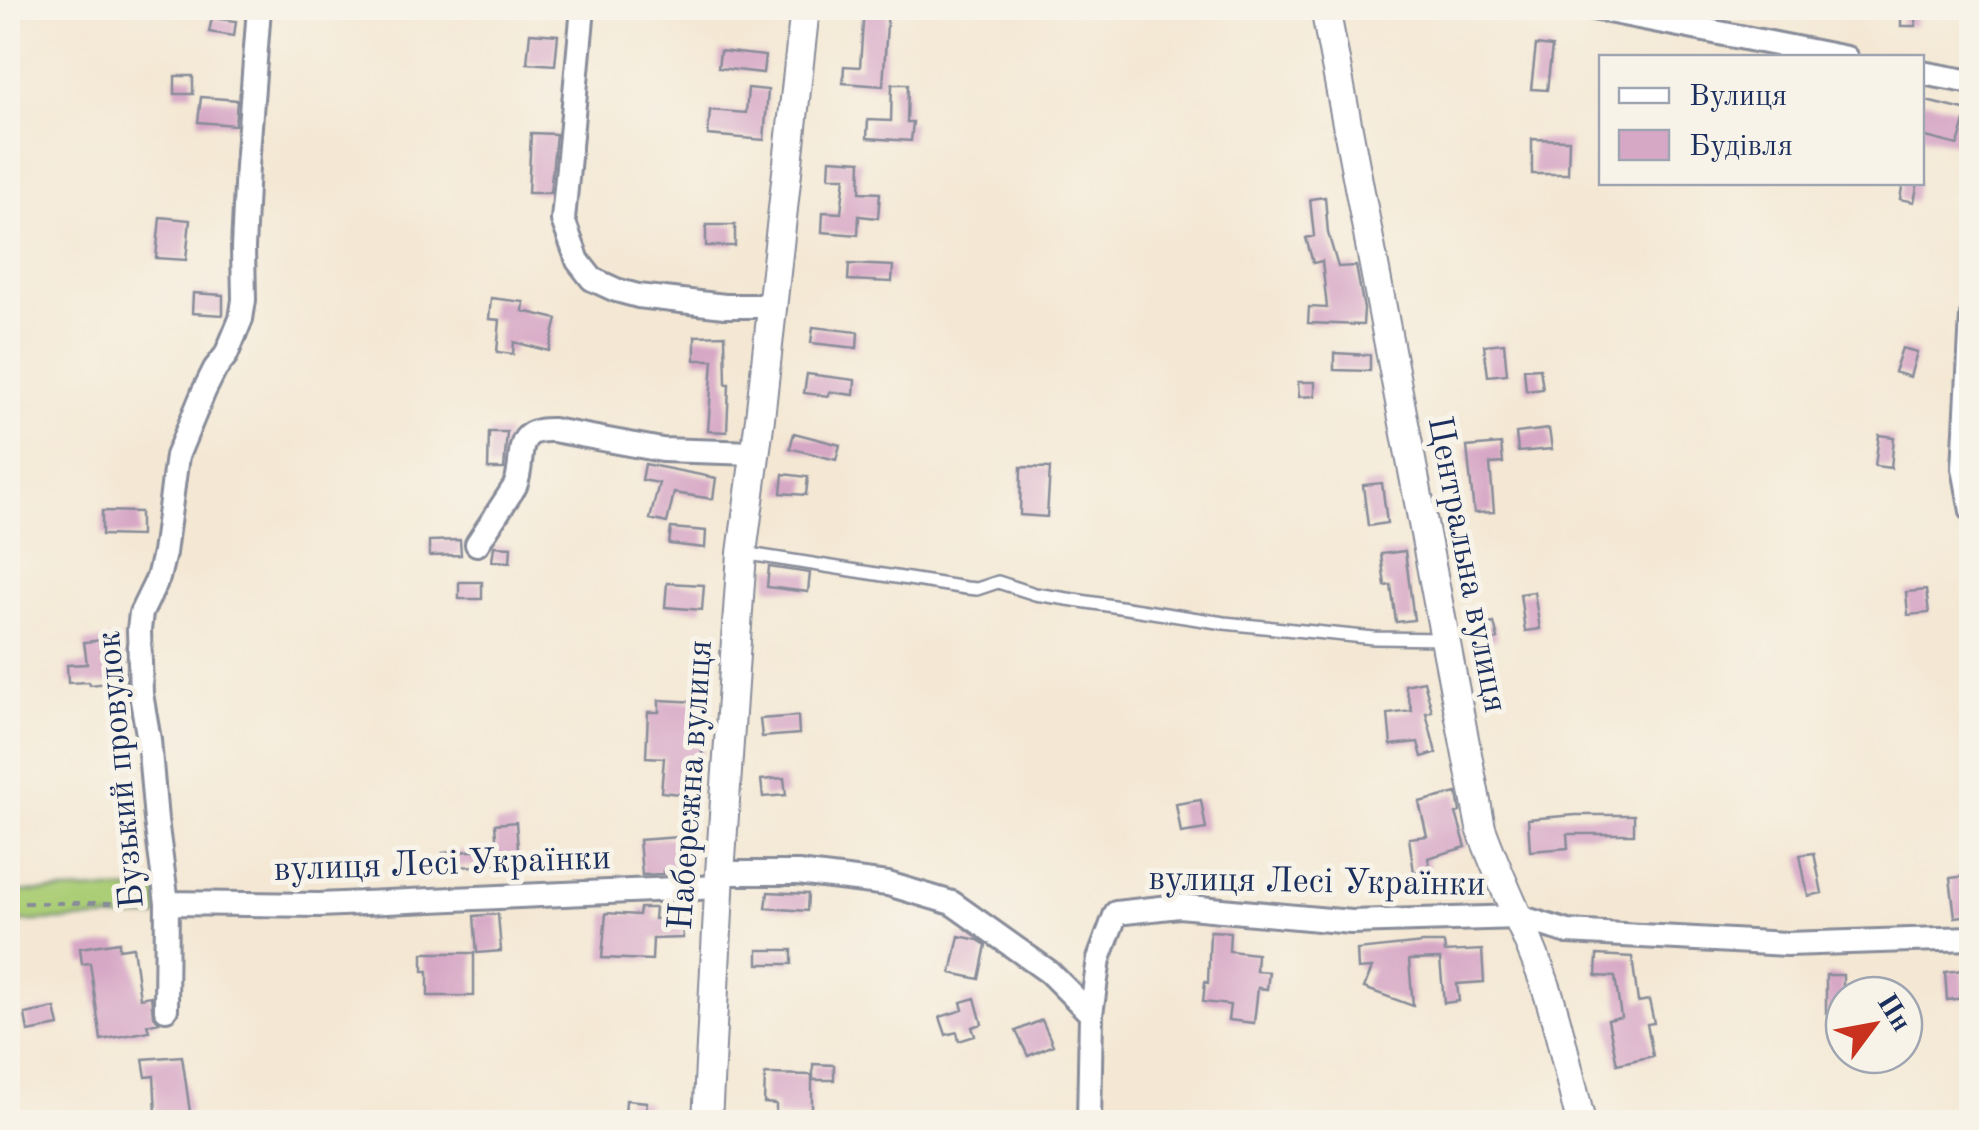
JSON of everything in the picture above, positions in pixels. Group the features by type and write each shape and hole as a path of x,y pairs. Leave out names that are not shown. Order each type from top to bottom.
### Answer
{"street":[{"name":"Бузький провулок","path":"166,1009 167,903 150,740 141,694 139,630 141,613 158,578 164,553 177,456 204,391 241,320 259,8"},
{"path":"583,8 564,220 578,261 592,279 638,296 725,306 772,306"},
{"name":"Набережна вулиця","path":"707,1122 742,553 805,8"},
{"name":"Центральна вулиця","path":"1325,8 1481,828 1546,989 1581,1122"},
{"path":"1593,8 1831,55"},
{"path":"1924,72 1972,82"},
{"path":"1972,316 1964,468 1972,511"},
{"path":"476,544 520,476 520,450 525,438 539,429 662,450 755,453"},
{"name":"вулиця Лесі Українки","path":"167,903 318,904 798,873 888,884 952,904 1049,972 1091,1014"},
{"name":"вулиця Лесі Українки","path":"1091,1014 1099,960 1116,914 1180,906 1351,922 1518,918 1568,932 1787,944 1972,938"},
{"path":"1089,1122 1091,1014"}],"lane":[{"path":"742,553 966,588 977,589 998,582 1036,594 1224,622 1374,638 1445,639"}],"path":[{"path":"8,903 167,903"}],"green space":[{"path":"157,889 158,917 8,922 8,892"}],"building":[{"path":"742,8 762,8 761,23 741,22"},
{"path":"864,8 888,8 883,86 843,83 844,66 860,67"},
{"path":"1901,8 1916,8 1916,26 1901,26"},
{"path":"212,18 236,21 234,36 209,32"},
{"path":"530,33 558,35 555,65 527,63"},
{"path":"1536,45 1552,47 1547,90 1531,89"},
{"path":"720,51 765,56 763,73 718,68"},
{"path":"175,76 193,76 193,94 175,94"},
{"path":"892,84 908,84 911,141 867,138 868,120 891,121"},
{"path":"748,88 768,90 764,140 708,135 710,110 746,113"},
{"path":"201,97 237,100 235,125 198,122"},
{"path":"1924,100 1968,111 1958,145 1924,136"},
{"path":"531,133 556,134 550,193 528,193"},
{"path":"1532,139 1569,140 1568,174 1532,174"},
{"path":"830,159 861,161 860,192 880,193 878,218 859,216 858,235 822,232 823,212 841,213 845,177 829,177"},
{"path":"1902,185 1917,185 1914,202 1900,199"},
{"path":"1325,197 1328,233 1338,267 1356,266 1363,325 1308,323 1309,307 1327,308 1322,261 1313,263 1306,238 1314,236 1310,199"},
{"path":"160,217 190,220 186,260 156,258"},
{"path":"706,225 735,225 735,246 706,246"},
{"path":"849,264 893,266 892,282 848,280"},
{"path":"193,293 223,295 223,315 192,313"},
{"path":"491,298 524,302 523,311 557,319 549,351 514,342 513,354 497,352 500,320 489,319"},
{"path":"813,327 858,332 857,348 811,343"},
{"path":"725,335 727,432 708,431 713,360 695,360 695,336"},
{"path":"1504,343 1507,374 1488,376 1484,345"},
{"path":"1902,348 1917,352 1910,377 1894,372"},
{"path":"1334,353 1370,355 1370,371 1334,370"},
{"path":"1540,368 1543,389 1526,391 1524,369"},
{"path":"807,374 855,380 854,395 804,393"},
{"path":"1298,382 1315,382 1315,396 1299,397"},
{"path":"1549,429 1552,449 1518,452 1516,433"},
{"path":"489,432 507,432 504,469 488,469"},
{"path":"794,433 840,445 836,460 790,448"},
{"path":"1879,435 1894,437 1891,468 1875,466"},
{"path":"1501,444 1503,463 1490,464 1494,512 1474,513 1467,447"},
{"path":"645,464 716,478 713,499 674,493 667,523 650,519 659,483 642,480"},
{"path":"1021,467 1050,468 1047,517 1020,515"},
{"path":"783,474 808,477 806,495 781,493"},
{"path":"1382,483 1387,523 1368,526 1363,485"},
{"path":"102,511 140,512 140,536 102,535"},
{"path":"671,528 706,531 705,548 669,544"},
{"path":"460,540 461,555 429,556 429,541"},
{"path":"494,546 511,547 510,562 492,561"},
{"path":"1405,551 1414,620 1396,622 1391,585 1385,586 1381,554"},
{"path":"769,567 810,573 808,592 767,587"},
{"path":"459,582 482,582 482,599 459,599"},
{"path":"667,583 704,585 702,610 665,607"},
{"path":"1926,590 1929,613 1908,615 1906,592"},
{"path":"1534,592 1540,629 1525,631 1520,594"},
{"path":"1494,623 1498,639 1483,642 1479,626"},
{"path":"120,638 126,681 68,683 67,665 87,664 84,642"},
{"path":"1424,681 1432,711 1426,713 1436,753 1422,757 1418,742 1391,745 1388,714 1412,711 1405,685"},
{"path":"659,700 699,702 697,744 702,744 702,760 693,759 689,795 661,792 664,758 646,757 648,712 659,712"},
{"path":"798,716 799,734 762,737 760,719"},
{"path":"784,778 786,795 763,797 761,780"},
{"path":"1457,793 1460,812 1456,813 1466,847 1428,858 1430,869 1414,872 1409,838 1427,836 1419,802"},
{"path":"1201,800 1206,829 1181,833 1176,804"},
{"path":"1634,815 1634,834 1567,834 1568,848 1530,851 1528,819"},
{"path":"516,822 519,863 444,868 443,853 497,849 495,824"},
{"path":"691,838 688,873 663,871 642,875 639,840"},
{"path":"1814,853 1822,893 1808,896 1800,855"},
{"path":"1967,876 1972,915 1955,917 1950,878"},
{"path":"768,892 808,894 807,911 766,908"},
{"path":"640,908 655,908 654,919 682,918 683,938 653,939 652,960 602,958 606,913 639,915"},
{"path":"498,914 501,951 477,953 474,916"},
{"path":"1210,931 1230,932 1229,951 1257,954 1256,971 1269,972 1267,989 1258,988 1254,1023 1228,1020 1230,1005 1203,1002 1205,982 1208,983"},
{"path":"959,936 986,945 979,979 951,973"},
{"path":"119,942 119,949 133,947 140,998 151,996 153,1015 159,1022 147,1025 149,1031 101,1040 90,963 82,964 80,948"},
{"path":"1444,943 1445,952 1482,950 1484,982 1457,984 1459,1001 1444,1003 1440,959 1409,960 1413,1006 1364,988 1372,968 1358,969 1357,950"},
{"path":"758,950 792,950 792,964 758,964"},
{"path":"423,953 474,953 474,996 428,996"},
{"path":"1597,955 1632,957 1638,1002 1649,1000 1654,1023 1647,1024 1653,1056 1617,1064 1608,1020 1621,1017 1615,977 1596,976"},
{"path":"1963,970 1965,998 1947,1000 1945,972"},
{"path":"975,998 982,1024 972,1027 975,1036 959,1041 957,1032 946,1035 940,1017 963,1010 961,1002"},
{"path":"55,1008 59,1026 28,1032 25,1014"},
{"path":"1042,1020 1053,1045 1028,1056 1016,1031"},
{"path":"182,1056 190,1112 156,1114 154,1076 146,1077 143,1059"},
{"path":"813,1064 834,1065 834,1080 813,1080"},
{"path":"765,1074 812,1075 812,1117 776,1116 776,1104 764,1103"},
{"path":"626,1100 647,1102 646,1117 625,1116"}]}
